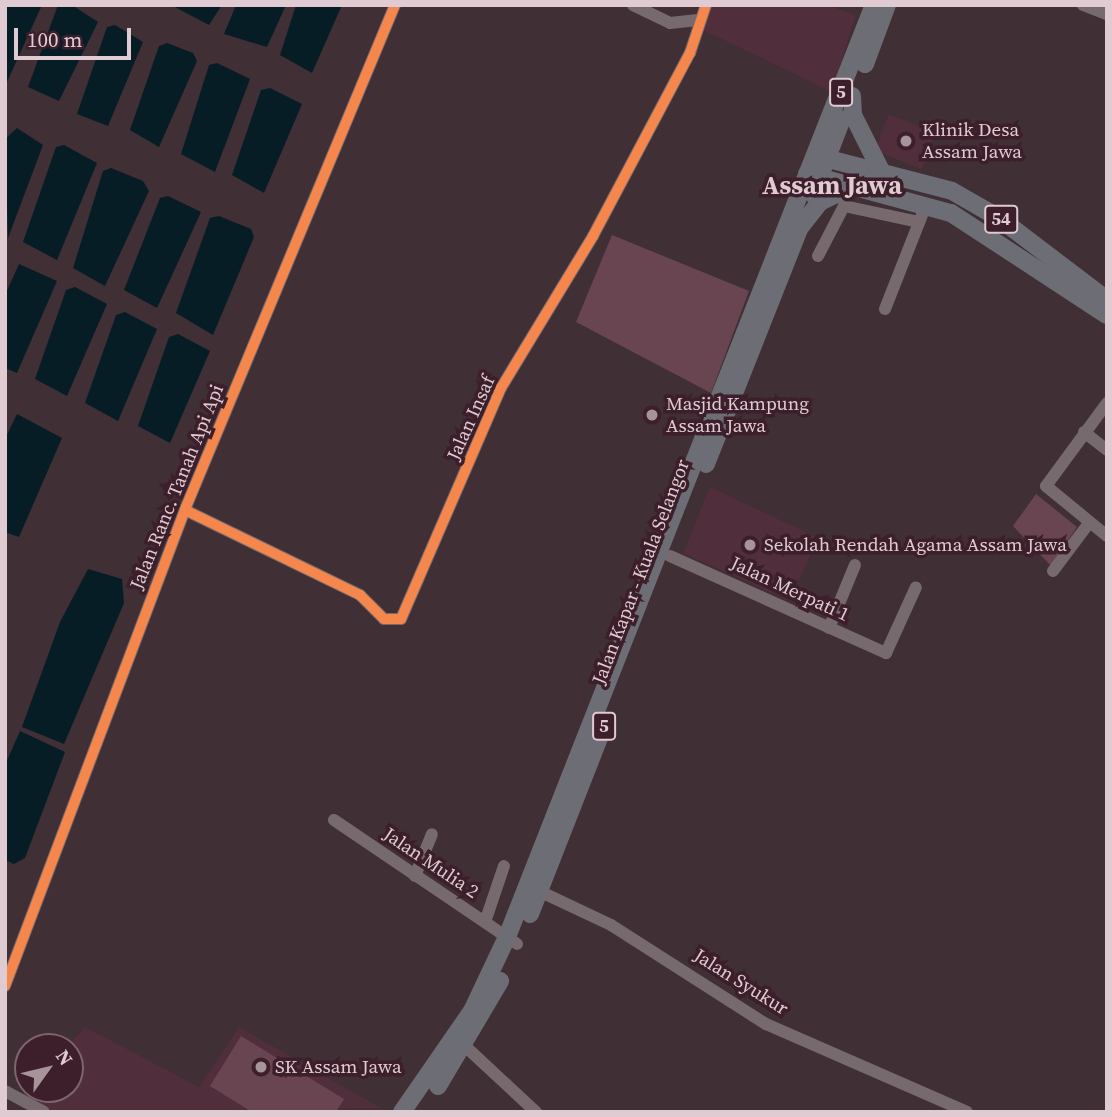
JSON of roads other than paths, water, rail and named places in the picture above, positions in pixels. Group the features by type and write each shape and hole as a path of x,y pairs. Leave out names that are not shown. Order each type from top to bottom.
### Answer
{"highway":[{"name":"5","path":"823,154 852,96 876,6"},
{"name":"5","path":"823,154 876,6"},
{"path":"852,96 853,115 880,169"},
{"name":"54","path":"823,154 880,169 984,207 1107,300"},
{"name":"Jalan Kapar - Kuala Selangor","path":"417,1112 466,1047 512,941 810,178 823,154"},
{"name":"54","path":"810,178 847,189 926,203 984,230 1107,315"},
{"name":"Jalan Kapar - Kuala Selangor","path":"402,1112 472,1011 539,891 798,230 810,178"},
{"path":"798,230 820,202 847,189"}],"street":[{"name":"Jalan Ranc. Tanah Api Api","path":"5,986 186,510 395,5"},
{"path":"633,5 670,23 698,20 706,5"},
{"path":"1083,5 1107,14"},
{"name":"Jalan Insaf","path":"186,510 351,590 384,619 401,619 501,388 593,236 690,53 698,20"},
{"path":"885,309 926,203"},
{"path":"818,256 844,206 919,222"},
{"path":"1107,403 1047,481 1048,491 1107,536"},
{"path":"1084,432 1107,450"},
{"path":"1053,571 1089,523"},
{"name":"Jalan Merpati 1","path":"670,556 883,653 893,649 916,587"},
{"path":"829,628 855,565"},
{"name":"Jalan Mulia 2","path":"334,820 512,941"},
{"path":"415,876 432,834"},
{"path":"485,922 504,866"},
{"name":"Jalan Syukur","path":"539,891 611,925 766,1024 967,1112"},
{"path":"466,1047 536,1112"},
{"path":"5,1091 44,1112"}],"water":[{"path":"5,5 42,5 7,82 5,81"},
{"path":"58,5 72,5 98,22 59,101 28,87"},
{"path":"171,5 222,5 209,25"},
{"path":"236,5 286,5 267,47 224,34"},
{"path":"296,5 342,5 312,73 280,55"},
{"path":"115,25 143,42 108,126 77,114 107,27"},
{"path":"167,43 193,53 197,61 159,147 130,130 159,46"},
{"path":"217,63 250,79 215,172 181,154 209,65"},
{"path":"270,88 302,104 264,193 232,175 261,90"},
{"path":"17,128 43,145 8,238 5,139"},
{"path":"64,145 97,163 57,260 23,242 56,147"},
{"path":"111,168 143,181 149,191 105,286 73,268 103,171"},
{"path":"168,196 201,212 157,308 124,290 160,198"},
{"path":"219,216 251,229 254,237 213,335 176,313 210,218"},
{"path":"19,264 57,281 17,373 5,368 5,295"},
{"path":"75,287 107,304 67,396 35,379 66,290"},
{"path":"125,312 157,329 118,421 85,403 116,315"},
{"path":"178,334 210,351 170,443 138,426 169,337"},
{"path":"17,414 62,438 19,537 5,532 5,439"},
{"path":"88,569 122,579 124,603 64,744 22,727 60,622"},
{"path":"20,731 65,752 25,858 14,864 5,860 5,765"}],"place":[{"name":"Klinik Desa Assam Jawa","path":"906,141"},
{"name":"Masjid Kampung Assam Jawa","path":"652,415"},
{"name":"Sekolah Rendah Agama Assam Jawa","path":"750,545"},
{"name":"SK Assam Jawa","path":"261,1067"}],"district":[{"name":"Assam Jawa","path":"832,186"}]}
